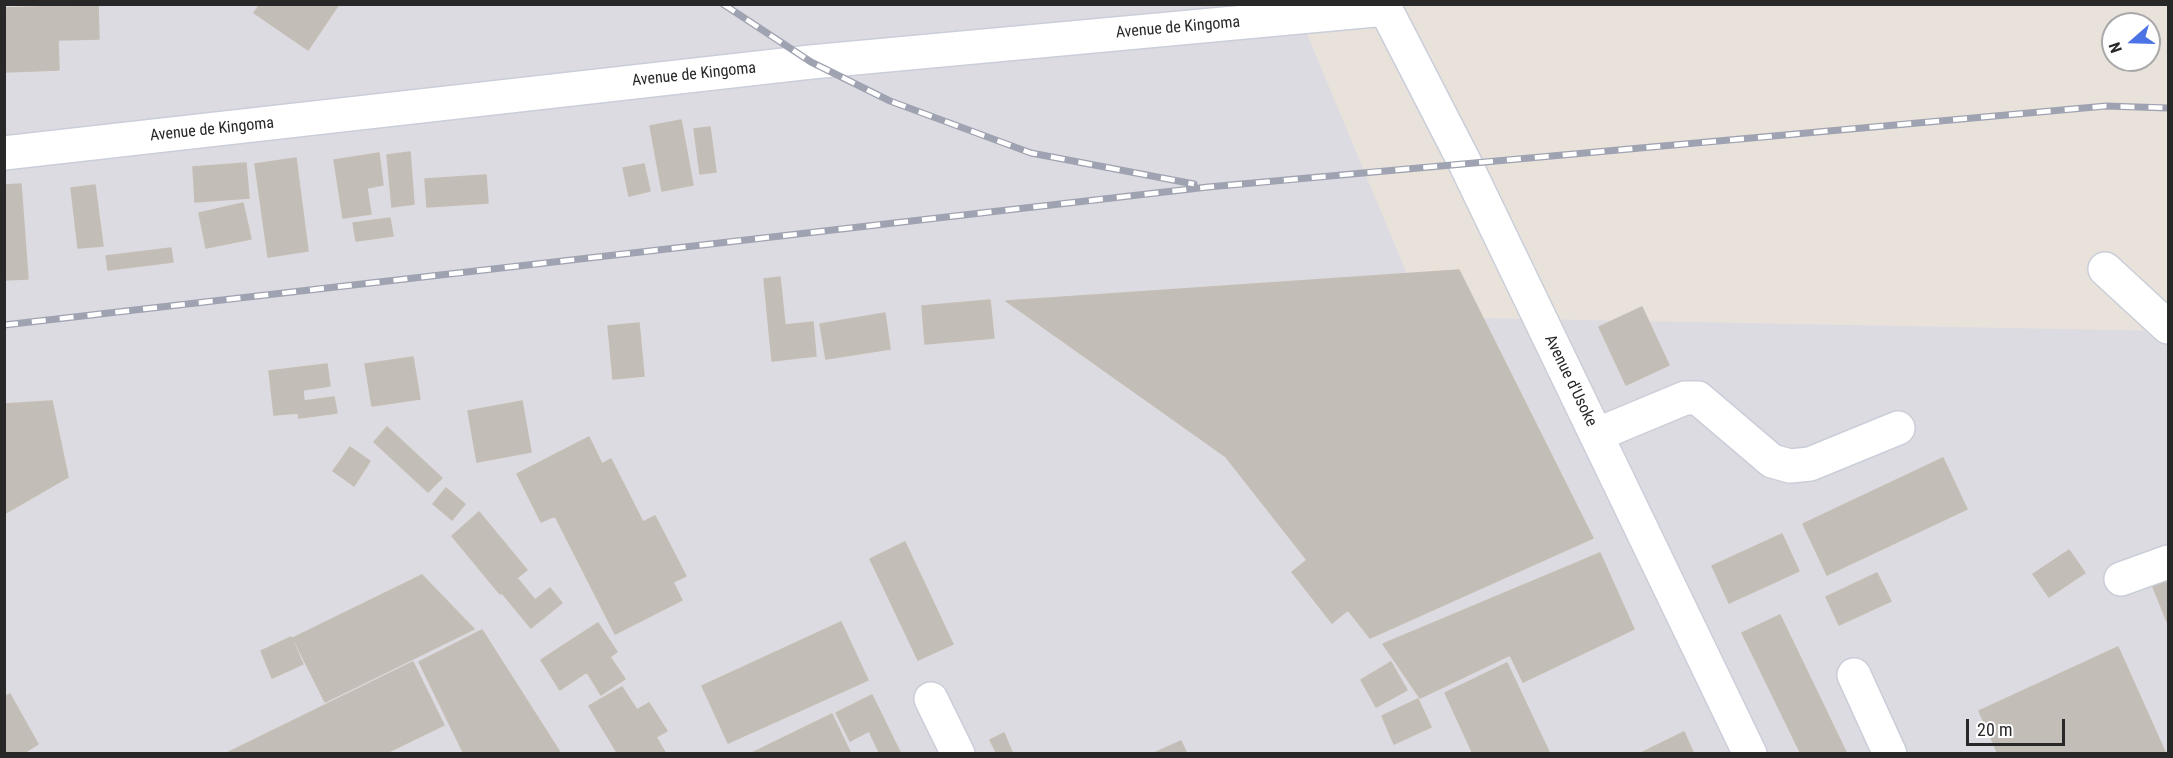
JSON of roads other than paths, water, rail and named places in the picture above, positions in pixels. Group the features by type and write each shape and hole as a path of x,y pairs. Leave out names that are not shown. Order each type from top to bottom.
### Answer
{"street":[{"name":"Avenue de Kingoma","path":"4,153 811,62 1384,7"},
{"name":"Avenue d'Usoke","path":"1384,7 1466,165 1750,753"},
{"path":"2105,269 2169,327"},
{"path":"1596,435 1685,398 1698,398 1772,461 1790,466 1810,464 1898,428"},
{"path":"2121,579 2169,562"},
{"path":"1854,675 1890,753"},
{"path":"931,699 958,753"}],"railway":[{"path":"723,4 811,62 890,101 1031,153 1194,184"},
{"path":"4,325 1208,187 2106,106 2168,108"}]}
